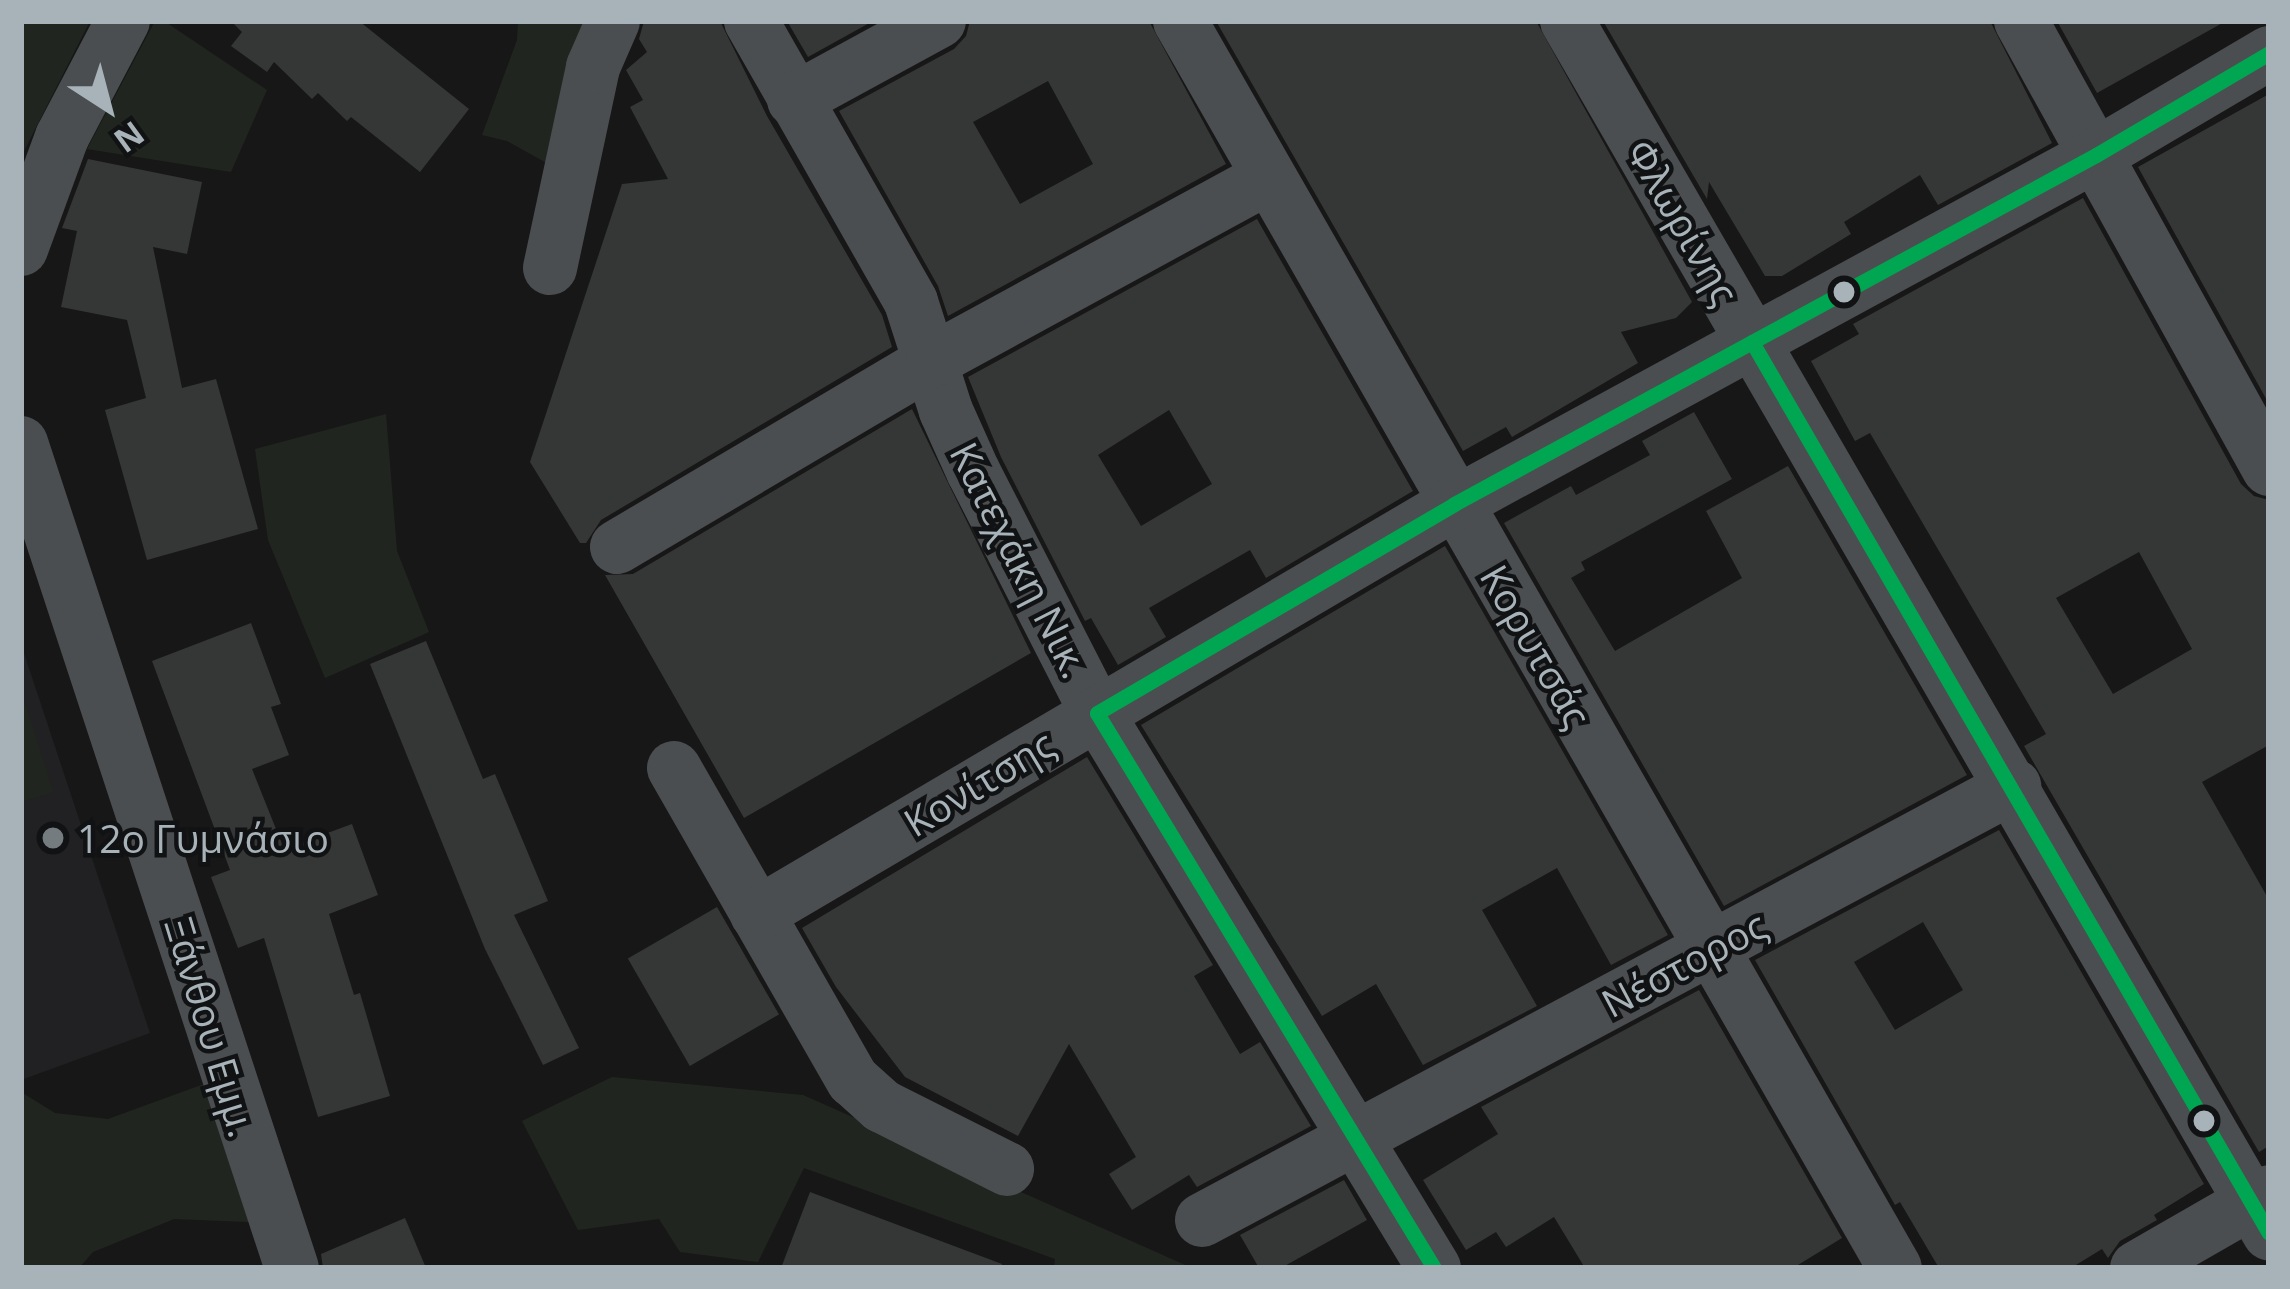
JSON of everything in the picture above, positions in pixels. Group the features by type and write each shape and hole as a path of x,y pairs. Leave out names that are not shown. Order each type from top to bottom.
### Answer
{"street":[{"path":"21,249 62,136 123,21"},
{"path":"550,268 593,67 613,21"},
{"name":"Κατεχάκη Νικ.","path":"751,21 911,302 946,411 973,471 1097,713 1434,1268"},
{"path":"794,100 939,21"},
{"name":"Κορυτσάς","path":"1180,21 1895,1268"},
{"name":"Φλωρίνης","path":"1567,21 2263,1209"},
{"path":"2021,21 2269,469"},
{"name":"Κονίτσης","path":"758,914 1454,504 2096,155 2269,53"},
{"path":"617,547 933,360 1267,178"},
{"name":"Ξάνθου Εμμ.","path":"21,443 32,515 292,1268"},
{"path":"674,768 839,1059 866,1094 1007,1169"},
{"name":"Νέστορος","path":"1202,1220 2014,786"},
{"path":"2137,1268 2263,1209"}],"shaded area":[{"path":"21,21 90,21 21,157"},
{"path":"155,21 164,21 267,90 231,172 87,149"},
{"path":"518,21 591,21 552,166 507,141 482,135 517,40"},
{"path":"386,414 397,551 429,632 325,678 268,540 255,449"},
{"name":"12o Γυμνάσιο","path":"21,644 150,1033 21,1080"},
{"path":"21,691 53,792 21,802"},
{"path":"612,1077 803,1095 1192,1268 1054,1268 1055,1259 804,1168 758,1262 680,1252 659,1219 578,1230 522,1121"},
{"path":"204,1084 249,1222 174,1219 93,1252 79,1268 21,1268 21,1092 55,1113 108,1119"}],"building":[{"path":"231,21 359,21 469,109 420,172 351,117 347,121 318,93 312,99 274,62 267,72 231,46 242,32"},
{"path":"644,21 720,21 767,116 882,315 892,347 601,520 586,543 580,543 530,462 622,184 668,179 630,107 643,100 626,70 647,52 639,39"},
{"path":"787,21 873,21 808,57"},
{"path":"970,21 1149,21 1226,164 948,316 938,286 839,111 954,49 966,36","holes":["1048,81 1093,164 1020,204 973,122"]},
{"path":"1216,21 1536,21 1692,302 1676,318 1621,332 1638,363 1512,437 1506,427 1463,451"},
{"path":"1603,21 1990,21 2052,143 1938,205 1920,175 1844,222 1851,234 1782,276 1765,276 1709,182 1707,199"},
{"path":"2057,21 2226,21 2097,93"},
{"path":"2269,94 2269,404 2138,167"},
{"path":"88,159 202,182 187,254 153,247 182,388 216,379 258,529 147,560 105,410 146,398 127,320 61,307 77,231 62,228"},
{"path":"2083,198 2241,484 2254,496 2269,500 2269,745 2202,782 2269,900 2269,1146 2259,1152 2024,746 2046,734 1870,433 1855,441 1811,361 1859,334 1853,324","holes":["2139,552 2192,649 2113,694 2056,598"]},
{"path":"1257,219 1413,491 1266,578 1250,550 1149,608 1166,637 1118,665 1091,618 1085,621 1001,457 968,377","holes":["1169,410 1212,484 1141,526 1098,455"]},
{"path":"912,409 1031,653 744,818 605,575 633,574"},
{"path":"1694,412 1732,479 1581,562 1585,570 1571,578 1615,651 1742,578 1706,511 1788,466 1967,775 1724,906 1504,523 1571,486 1576,495 1650,455 1642,441"},
{"path":"1445,546 1668,935 1611,965 1557,868 1482,910 1537,1006 1423,1065 1376,984 1322,1016 1141,725"},
{"path":"251,623 281,704 271,707 289,755 252,769 284,849 352,824 378,895 329,914 354,995 360,993 390,1096 318,1117 264,938 238,948 211,877 230,870 152,661"},
{"path":"426,641 483,779 495,774 548,901 514,915 579,1048 543,1065 485,949 370,664"},
{"path":"1087,757 1213,965 1194,976 1240,1054 1260,1042 1311,1126 1197,1187 1189,1175 1132,1210 1109,1174 1136,1157 1069,1044 1018,1136 905,1077 836,987 802,928"},
{"path":"1999,830 2204,1184 2120,1241 2108,1258 2102,1249 2071,1268 1939,1268 1900,1202 1895,1205 1755,960","holes":["1923,922 1963,990 1895,1030 1854,962"]},
{"path":"717,907 779,1014 690,1066 628,959"},
{"path":"1699,990 1842,1238 1793,1268 1585,1268 1554,1217 1506,1247 1496,1232 1466,1250 1423,1180 1498,1134 1481,1107"},
{"path":"1344,1180 1367,1220 1281,1268 1259,1268 1240,1235"},
{"path":"810,1192 1002,1264 1001,1268 781,1268"},
{"path":"405,1218 426,1268 323,1268 321,1254"}],"transit line":[{"path":"1434,1268 1097,713 1454,504 2096,155 2269,53"},
{"path":"1752,342 2269,1233"}],"place":[{"name":"12o Γυμνάσιο","path":"53,838"}]}
